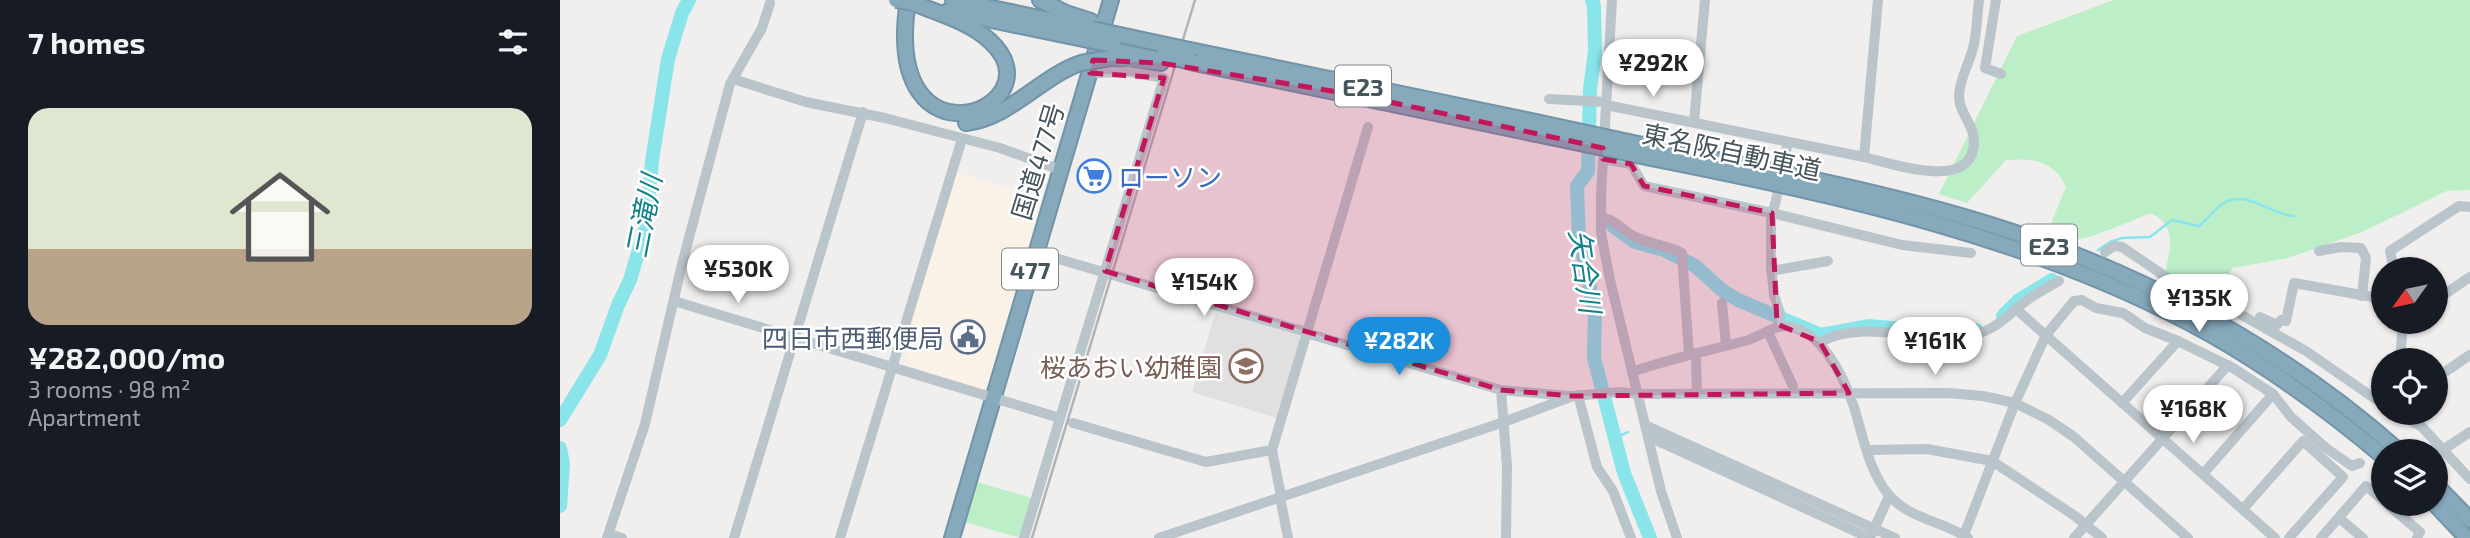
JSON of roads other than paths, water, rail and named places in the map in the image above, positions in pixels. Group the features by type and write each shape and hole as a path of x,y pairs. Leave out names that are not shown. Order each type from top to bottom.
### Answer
{"highway":[{"name":"東名阪自動車道","path":"953,0 1091,31 1163,54 1651,152 1992,240 2127,292 2212,335 2307,396 2371,447"},
{"path":"1041,0 1066,13 1091,31"},
{"name":"国道477号","path":"952,538 1060,170 1085,68 1111,0"},
{"name":"東名阪自動車道","path":"904,1 1091,31 1112,52 1163,54"},
{"path":"904,1 895,46 903,82 915,102 943,120 965,123 987,118 1011,106 1052,76 1085,68 1112,52"},
{"path":"904,1 960,23 993,43 1003,59 1006,78 1003,88 992,103 978,111 957,113 938,108 922,96 911,76 905,54 904,1"},
{"name":"東名阪自動車道","path":"1193,60 1362,96 1536,128"},
{"name":"東名阪自動車道","path":"1651,152 1762,169 1936,209 2039,241 2083,258 2148,286 2223,325 2298,372 2383,439"},
{"path":"2448,497 2470,520"},
{"path":"2446,516 2467,538"}],"street":[{"path":"1612,0 1604,103 1601,218 1604,254 1666,510 1676,538"},
{"path":"1694,122 1705,0"},
{"path":"1864,156 1878,0"},
{"path":"1549,99 1604,103 1864,156 1925,172 1961,167 1969,161 1972,154 1974,135 1962,112 1959,92 1964,70 1973,50 1979,0"},
{"path":"1996,0 1985,68 2001,74"},
{"path":"622,538 608,536 645,424 674,301 733,79 762,27 770,3"},
{"path":"1975,29 1991,31"},
{"path":"1024,538 1164,78 1085,68"},
{"path":"733,79 807,102 863,112 1000,148 1060,170"},
{"path":"734,538 863,112"},
{"path":"1287,538 1272,450 1368,127"},
{"path":"840,538 962,139"},
{"path":"1785,156 1788,142"},
{"path":"1603,159 1630,164 1644,186 1772,213 1892,243 1971,253"},
{"path":"1776,200 1772,213 1771,271 1779,321 1784,326 1819,342 1849,393 1879,480 1889,496 1910,512 1966,536 1992,461 2046,335 2074,301 2082,300 2096,308 2123,313 2145,328 2228,365 2273,394 2291,417 2326,448 2352,466 2360,463"},
{"path":"2391,257 2390,251 2459,206 2470,207"},
{"path":"1601,218 1609,218 1636,237 1663,244 1682,253 1691,354 1696,359 1697,394"},
{"path":"2105,251 2114,246 2122,247 2175,283 2204,294 2306,351 2371,396"},
{"path":"2319,251 2341,247 2361,248 2366,258 2362,296"},
{"path":"1035,252 1501,390 1576,395 1621,392 1962,393 1992,397 2015,404 2064,430 2188,538"},
{"path":"1771,271 1828,261"},
{"path":"2448,292 2470,277"},
{"path":"1819,342 1868,331 1949,338 1973,335 1992,329 2022,304 2059,281"},
{"path":"2240,313 2249,311 2277,325 2281,320 2286,321 2294,283 2371,297"},
{"path":"674,301 1060,418"},
{"path":"1722,303 1726,345"},
{"path":"2016,310 2275,538"},
{"path":"1632,372 1768,332 1779,321"},
{"path":"1768,332 1793,386"},
{"path":"2122,403 2178,341"},
{"path":"2448,370 2470,355"},
{"path":"2074,538 2228,365"},
{"path":"1501,390 1507,467 1506,538"},
{"path":"2203,474 2273,394"},
{"path":"1159,538 1504,422 1576,395"},
{"path":"1576,395 1597,467 1613,491 1631,538"},
{"path":"1073,423 1206,462 1272,450"},
{"path":"1645,425 1872,534"},
{"path":"2418,425 2434,439"},
{"path":"2448,446 2470,432"},
{"path":"1649,437 1872,534 1895,538"},
{"path":"2243,509 2303,441 2343,477 2294,536"},
{"path":"1868,450 1927,449 1992,461 2086,524 2102,538"},
{"path":"2448,454 2470,480"},
{"path":"2321,538 2366,486 2371,490"},
{"path":"1872,534 1889,496"},
{"path":"2401,516 2420,532 2417,538"},
{"path":"2339,517 2363,538"}],"waterway":[{"name":"三滝川","path":"560,420 600,355 630,280 646,226 652,161 668,59 682,13 689,0"},
{"name":"矢合川","path":"1592,0 1595,51 1590,89 1588,171 1577,186 1579,238 1595,311 1594,358 1624,473 1650,538"},
{"path":"2098,250 2122,238 2150,237 2172,220 2199,226 2220,205 2232,199 2250,201 2294,216"},
{"path":"1613,226 1635,242 1664,250 1694,265 1723,291 1738,300 1821,335 1869,326 1946,333 1976,330"},
{"path":"2003,316 2019,300 2052,280"},
{"path":"1613,439 1628,432"},
{"path":"560,448 563,464 560,506"},
{"path":"1739,473 1777,490"}],"tunnel":[{"path":"1776,200 1785,156"}],"railway":[{"path":"1032,538 1195,0"}],"place":[{"name":"ローソン","path":"1094,176"},
{"name":"四日市西郵便局","path":"968,337"},
{"name":"桜あおい幼稚園","path":"1246,366"}]}
